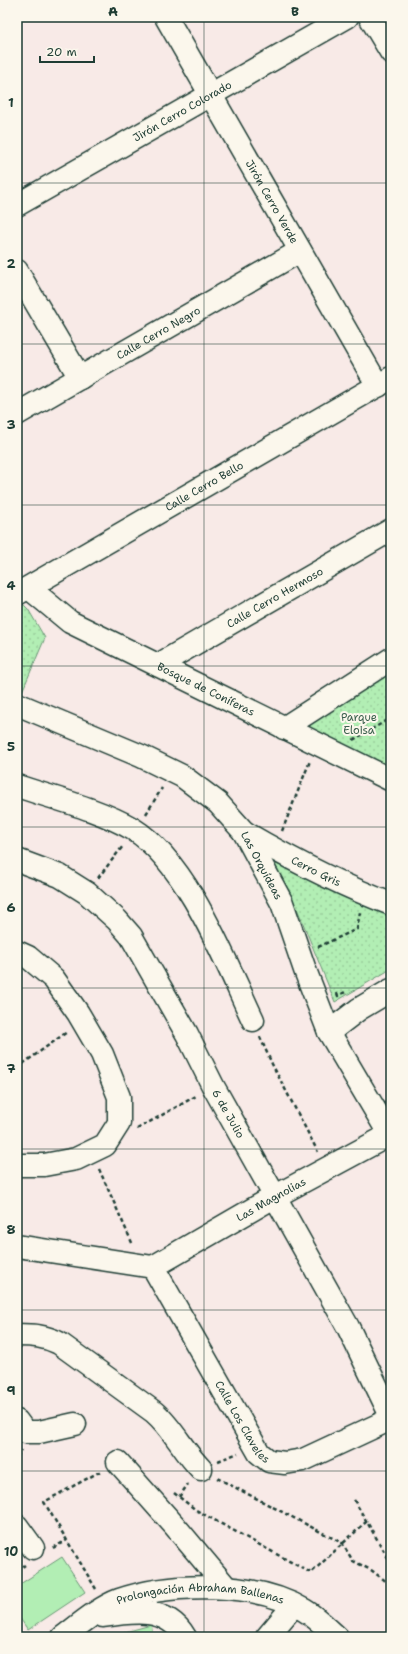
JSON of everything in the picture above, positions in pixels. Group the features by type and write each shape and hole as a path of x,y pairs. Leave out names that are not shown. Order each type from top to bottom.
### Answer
{"street":[{"name":"Jirón Cerro Verde","path":"166,17 300,251 385,382"},
{"name":"Jirón Cerro Colorado","path":"17,206 347,17"},
{"path":"370,17 391,52"},
{"name":"Calle Cerro Negro","path":"17,414 300,251"},
{"path":"17,271 80,378"},
{"name":"Calle Cerro Bello","path":"23,591 385,382"},
{"name":"Calle Cerro Hermoso","path":"158,665 391,530"},
{"name":"Bosque de Coníferas","path":"23,591 70,622 391,780"},
{"path":"284,728 391,659"},
{"name":"Las Orquídeas","path":"17,704 141,756 182,776 218,803 244,832 282,903 305,970 329,1032 391,1136"},
{"path":"17,786 117,820 135,830 154,847 180,876 212,933 253,1020"},
{"name":"Cerro Gris","path":"244,832 274,850 355,891 391,904"},
{"name":"6 de Julio","path":"17,860 60,876 87,893 117,920 131,936 187,1034 213,1086 274,1197 348,1327 391,1417"},
{"path":"17,952 28,957 54,979 102,1054 119,1098 119,1123 98,1148 76,1159 44,1166 17,1165"},
{"path":"329,1032 359,1009 391,990"},
{"name":"Las Magnolias","path":"148,1266 327,1168 391,1136"},
{"path":"17,1246 148,1266"},
{"name":"Calle Los Claveles","path":"148,1266 259,1453 269,1461 285,1463 303,1460 391,1417"},
{"path":"17,1335 36,1335 59,1343 154,1412 167,1424 186,1452 201,1469"},
{"path":"17,1421 25,1432 39,1432 75,1424"},
{"path":"118,1462 226,1587"},
{"path":"17,1526 32,1548"},
{"name":"Prolongación Abraham Ballenas","path":"63,1637 84,1620 117,1601 150,1591 226,1587 275,1597 294,1605 305,1610 337,1637"},
{"path":"267,1637 294,1605"},
{"path":"84,1620 141,1611 164,1617 185,1637"}],"path":[{"path":"274,850 325,748 391,718"},
{"path":"318,947 357,929 360,910"},
{"path":"316,942 321,954"},
{"path":"335,989 338,996 352,989"},
{"path":"253,1020 272,1064 327,1168"},
{"path":"17,1068 82,1021"},
{"path":"134,1131 213,1086"},
{"path":"98,1148 148,1266"},
{"path":"107,1607 44,1502 118,1462"},
{"path":"201,1469 342,1543 353,1561 371,1570 391,1585"},
{"path":"170,1490 196,1510 310,1573 367,1522"},
{"path":"354,1500 391,1563"}],"green space":[{"path":"17,602 24,605 28,609 45,638 21,694 17,691"},
{"name":"Parque Eloisa","path":"391,668 391,771 294,728"},
{"path":"276,864 391,912 391,969 335,1002 296,906 274,866"},
{"path":"62,1557 85,1592 28,1630 17,1614 17,1586"},
{"path":"151,1625 154,1637 107,1637"}]}
